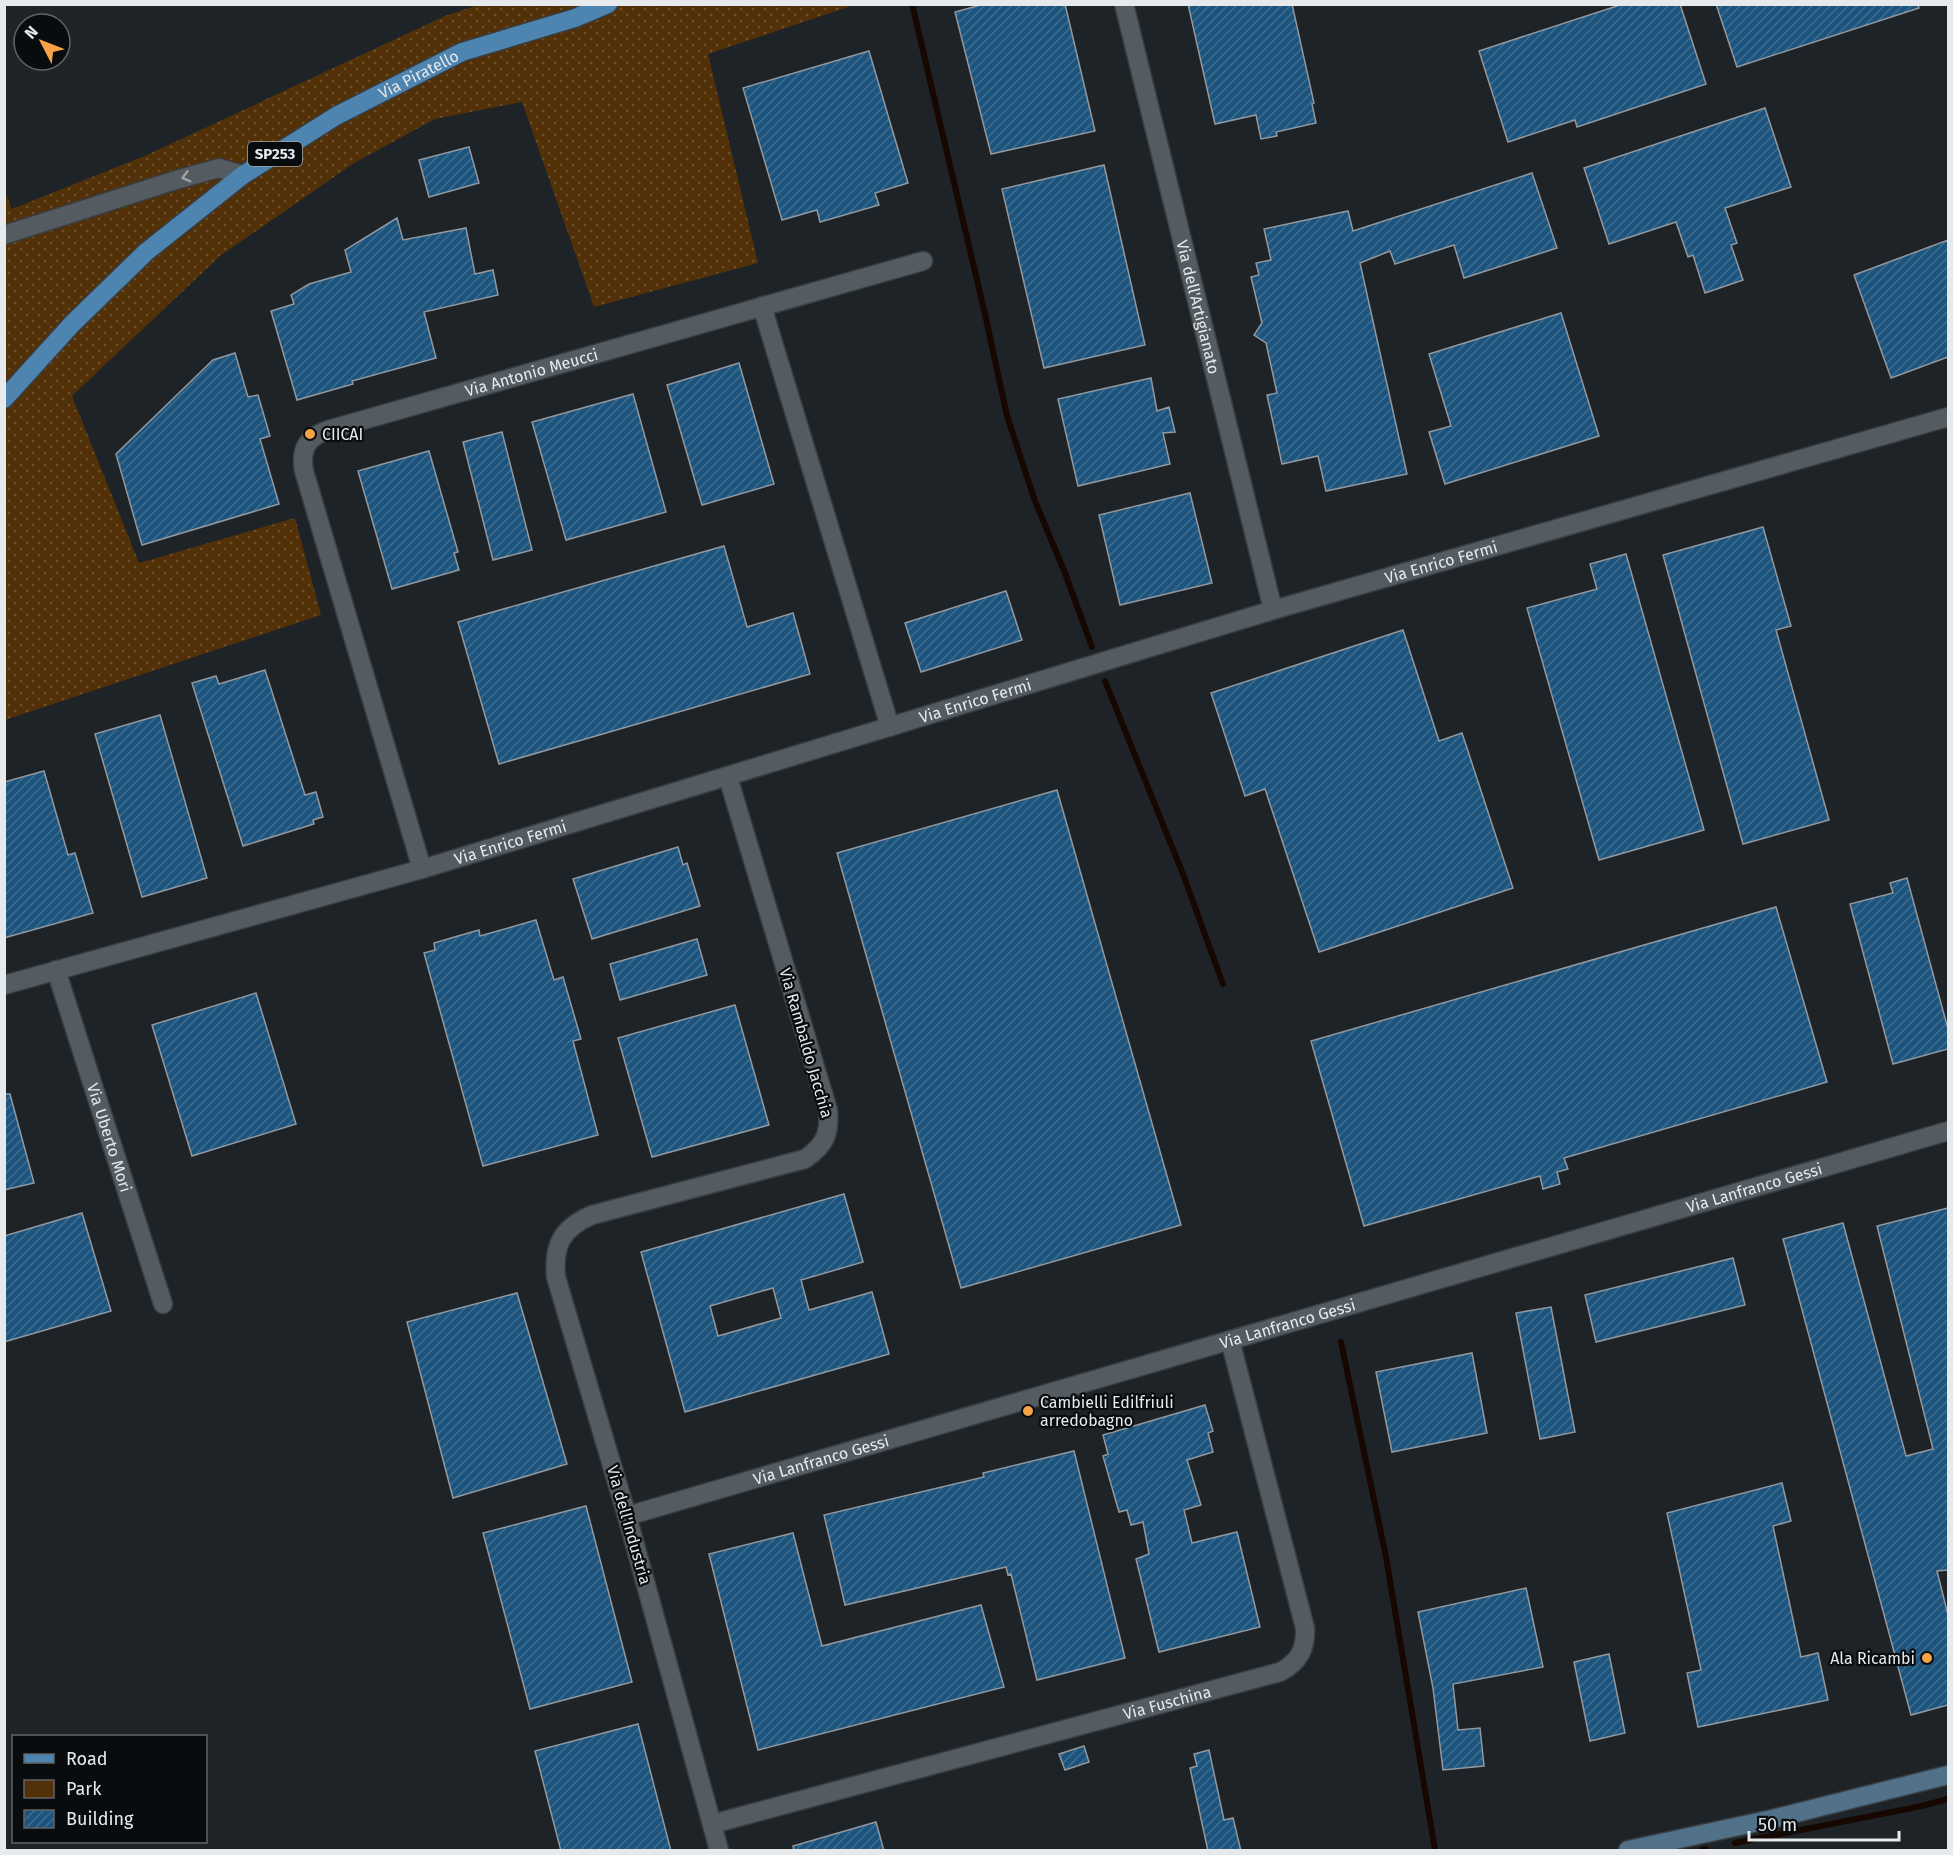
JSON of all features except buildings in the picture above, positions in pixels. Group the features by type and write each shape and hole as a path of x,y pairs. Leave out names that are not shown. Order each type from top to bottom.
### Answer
{"main road":[{"name":"Via Piratello","path":"4,399 72,324 146,252 243,174 336,116 462,52 575,18 608,4"}],"street":[{"name":"Via dell'Artigianato","path":"1124,4 1273,610"},
{"path":"4,235 219,168 243,174"},
{"path":"890,727 762,306 923,261"},
{"name":"Via Antonio Meucci","path":"422,869 304,471 302,460 304,449 310,440 328,430 762,306"},
{"name":"Via Enrico Fermi","path":"4,985 422,869 1273,610 1948,417"},
{"name":"Via Rambaldo Jacchia","path":"592,1215 805,1159 817,1151 825,1139 829,1125 828,1110 728,777"},
{"name":"Via Uberto Mori","path":"56,970 163,1304"},
{"name":"Via Lanfranco Gessi","path":"627,1516 1948,1131"},
{"name":"Via dell'Industria","path":"592,1215 577,1221 565,1232 558,1246 555,1269 627,1516 719,1851"},
{"name":"Via Fuschina","path":"712,1824 1280,1672 1290,1667 1304,1649 1305,1628 1230,1340"},
{"path":"1628,1851 1772,1819 1948,1775"}],"green space":[{"path":"478,5 854,5 708,54 758,263 594,307 522,102 435,119 354,163 220,256 72,396 139,563 295,518 321,615 5,720 4,190 12,209 147,155 445,16"}],"waterway":[{"path":"912,4 1007,416 1035,501 1092,647"},
{"path":"1105,681 1183,874 1223,984"},
{"path":"1341,1342 1386,1557 1435,1850"},
{"path":"1735,1843 1948,1799"},
{"path":"1701,1850 1706,1849"}],"place":[{"name":"CIICAI","path":"310,434"},
{"name":"Cambielli Edilfriuli arredobagno","path":"1028,1411"},
{"name":"Ala Ricambi","path":"1927,1658"}]}
